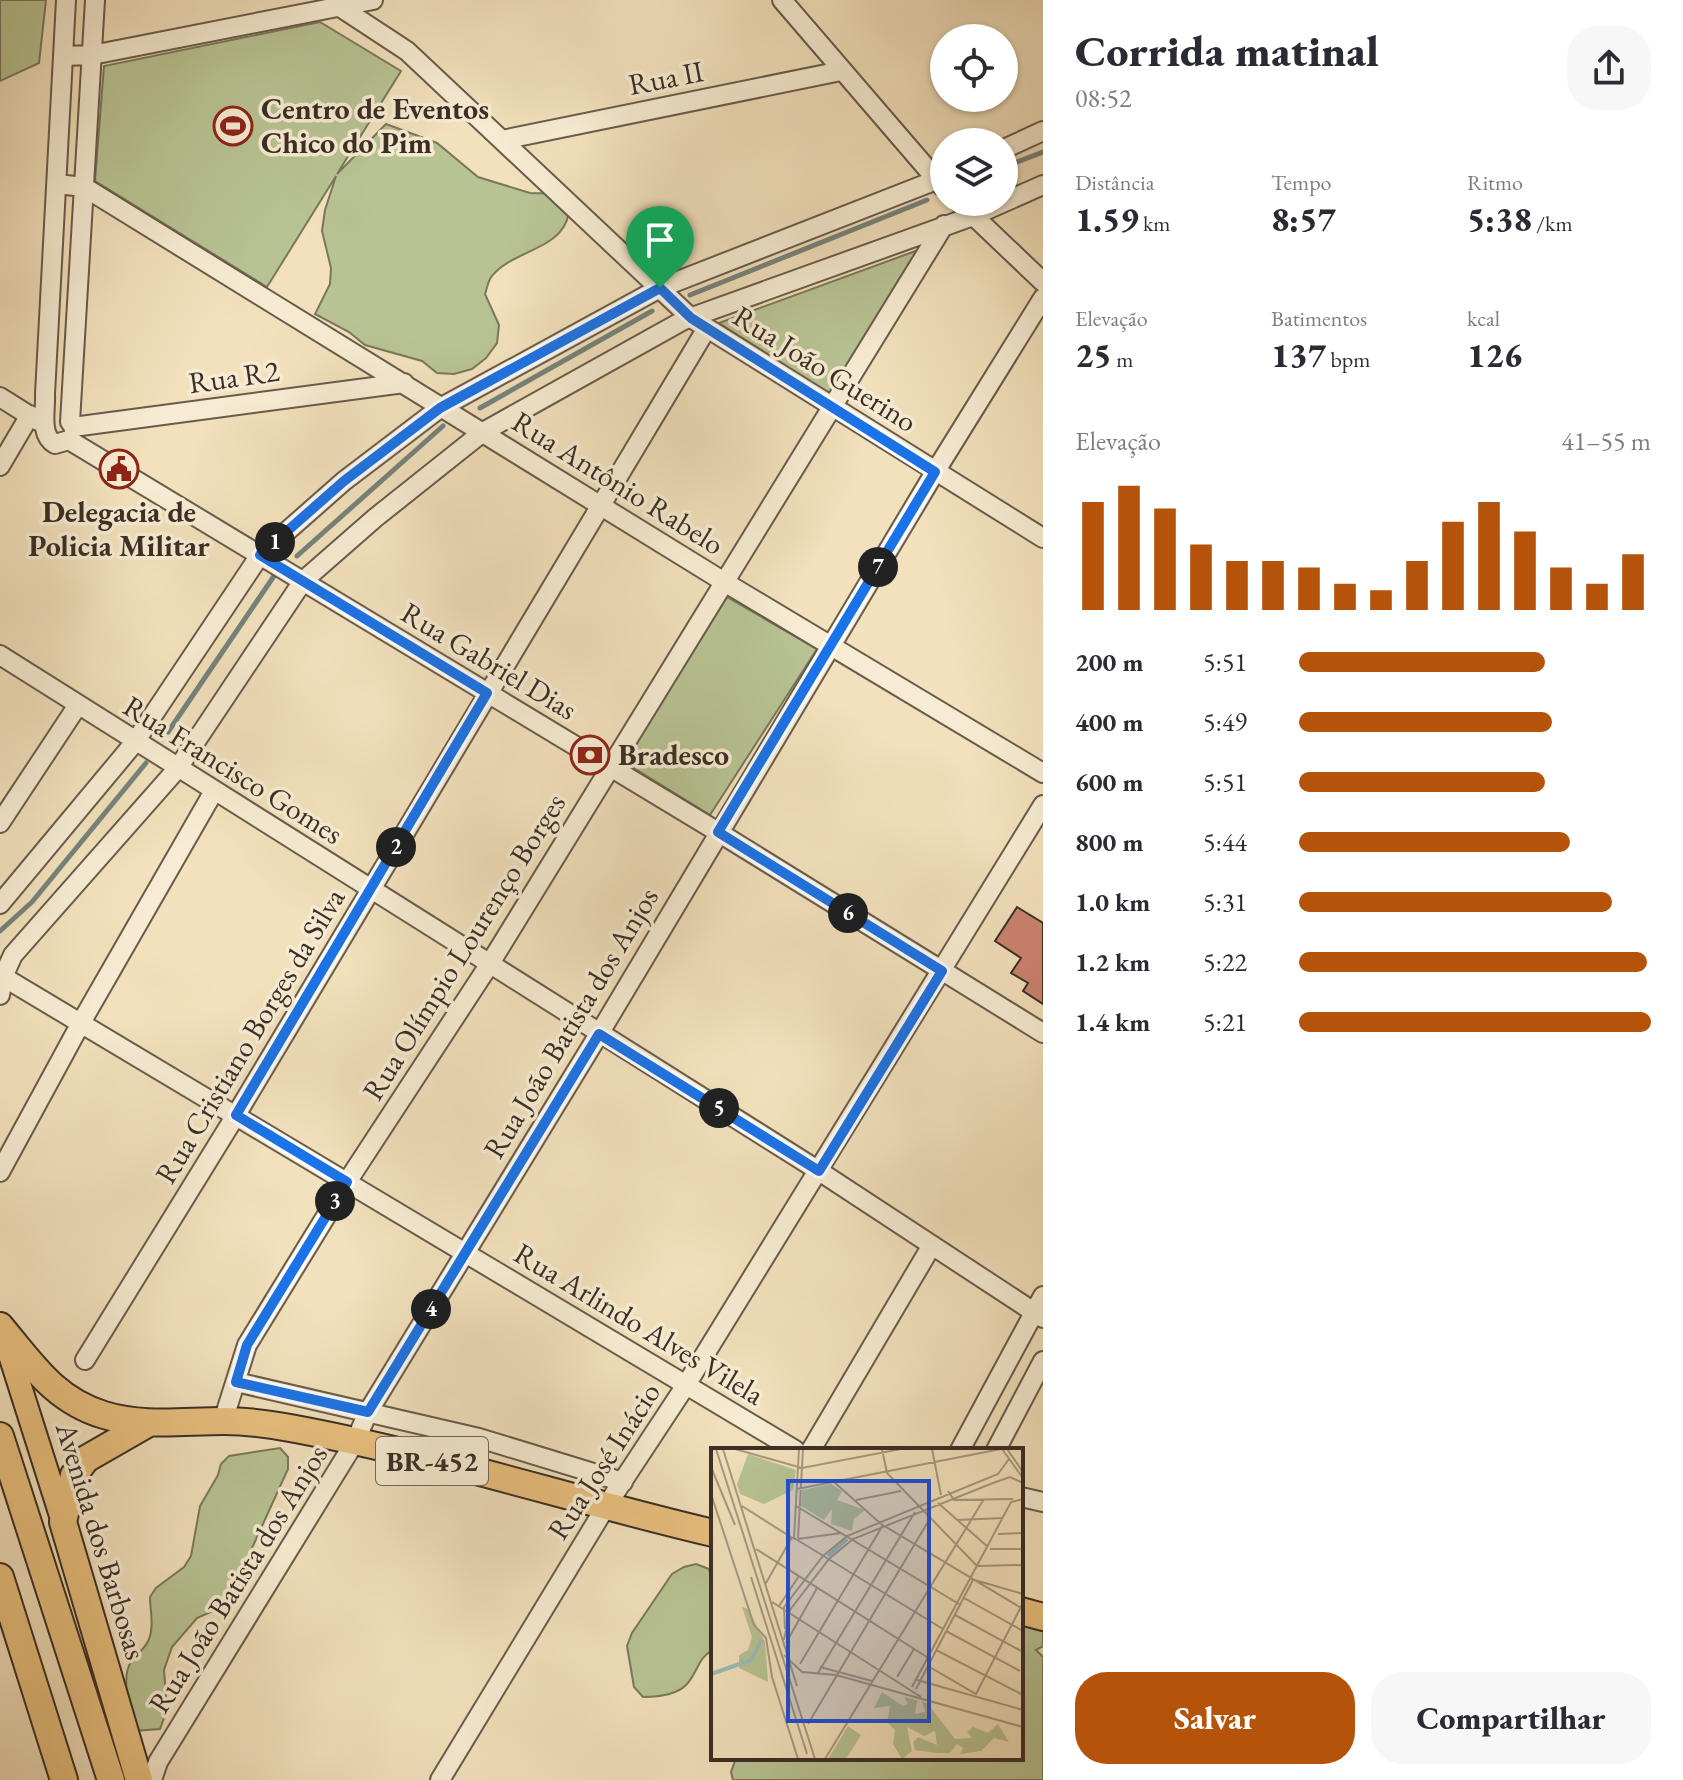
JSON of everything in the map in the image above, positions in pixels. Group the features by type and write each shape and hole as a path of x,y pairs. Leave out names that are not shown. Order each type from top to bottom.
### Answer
{"highway":[{"name":"BR-452","path":"1,1326 39,1375 75,1403 104,1415 147,1424 260,1422 356,1440 605,1508 711,1533"},
{"name":"BR-452","path":"63,1522 74,1475 86,1459 147,1424"},
{"path":"0,1436 111,1780"},
{"name":"Avenida dos Barbosas","path":"63,1522 139,1780"},
{"path":"0,1577 64,1780"},
{"path":"1023,1612 1043,1617"},
{"path":"93,1626 103,1752"}],"main road":[{"name":"Avenida dos Barbosas","path":"1,1326 63,1522"}],"street":[{"path":"0,466 40,421 45,394 66,0"},
{"path":"71,429 95,0"},
{"path":"63,56 92,55 373,0"},
{"path":"782,0 930,170"},
{"name":"Rua João Guerino","path":"340,7 407,51 699,323 1043,538"},
{"name":"Rua II","path":"502,140 841,71"},
{"path":"1018,143 1043,131"},
{"path":"57,184 84,187"},
{"path":"1018,196 1043,185"},
{"path":"0,904 135,742 260,555 344,481 440,408 660,288 930,186"},
{"name":"Rua Antônio Rabelo","path":"84,187 726,583 1043,773"},
{"path":"1,982 13,955 178,768 303,581 375,518 483,432 699,323 973,216 1043,282"},
{"name":"Rua Olímpio Lourenço Borges","path":"223,1421 247,1345 347,1182 489,965 944,225"},
{"name":"Rua João Batista dos Anjos","path":"152,1780 158,1762 356,1440 368,1412 1043,298"},
{"name":"Rua Cristiano Borges da Silva","path":"85,1360 236,1115 601,506 699,323"},
{"name":"Rua R2","path":"71,429 404,383"},
{"path":"0,397 40,421 58,416 71,429"},
{"name":"Rua Gabriel Dias","path":"71,429 260,555 1043,1033"},
{"name":"Rua Francisco Gomes","path":"0,655 819,1171 1038,1315"},
{"path":"0,823 78,705"},
{"path":"0,1172 82,1021 214,791"},
{"name":"Rua José Inácio","path":"440,1780 605,1508 686,1385 1043,805"},
{"name":"Rua Arlindo Alves Vilela","path":"1,982 82,1021 792,1448"},
{"path":"812,1448 932,1245"},
{"path":"961,1448 1038,1315 1043,1296"},
{"path":"997,1448 1041,1368"},
{"path":"236,1382 479,1438 623,1482"},
{"path":"1023,1497 1043,1502"}],"green space":[{"path":"0,0 46,0 39,63 0,81"},
{"path":"320,22 401,71 337,174 386,124 437,143 478,177 530,193 568,194 569,212 564,226 555,237 503,266 491,278 485,294 499,325 497,343 486,358 472,369 454,374 437,373 422,361 365,345 349,332 315,314 330,284 331,268 322,231 336,176 267,287 95,181 104,66"},
{"path":"921,249 831,395 719,323"},
{"path":"727,597 817,649 710,815 624,762"},
{"path":"280,1448 288,1457 288,1469 242,1570 240,1594 231,1603 197,1618 172,1647 164,1670 166,1696 160,1729 134,1731 128,1706 127,1676 131,1662 149,1640 152,1621 150,1597 156,1588 184,1567 191,1556 200,1506 221,1464 229,1456"},
{"path":"696,1564 709,1569 711,1652 682,1688 666,1695 643,1697 634,1687 627,1646 632,1633 672,1574"},
{"path":"1023,1622 1043,1625 1043,1646 1036,1650 1043,1657 1043,1780 733,1780 731,1772 735,1760 1023,1760"}],"building":[{"path":"1017,907 1043,923 1043,1004 1023,991 1028,983 1011,973 1021,958 995,941"}],"waterway":[{"path":"1018,162 1043,152"},
{"path":"690,295 927,200"},
{"path":"480,408 652,311"},
{"path":"297,556 443,426"},
{"path":"168,732 274,576"},
{"path":"0,931 32,902 146,763"}],"place":[{"name":"Centro de Eventos Chico do Pim","path":"233,126"},
{"name":"Delegacia de Policia Militar","path":"119,469"},
{"name":"Bradesco","path":"590,755"}],"route":[{"path":"660,288 691,318 935,472 718,832 942,971 819,1171 599,1034 368,1412 236,1382 247,1345 347,1182 236,1115 487,693 260,555 344,481 440,408 660,288"}]}
